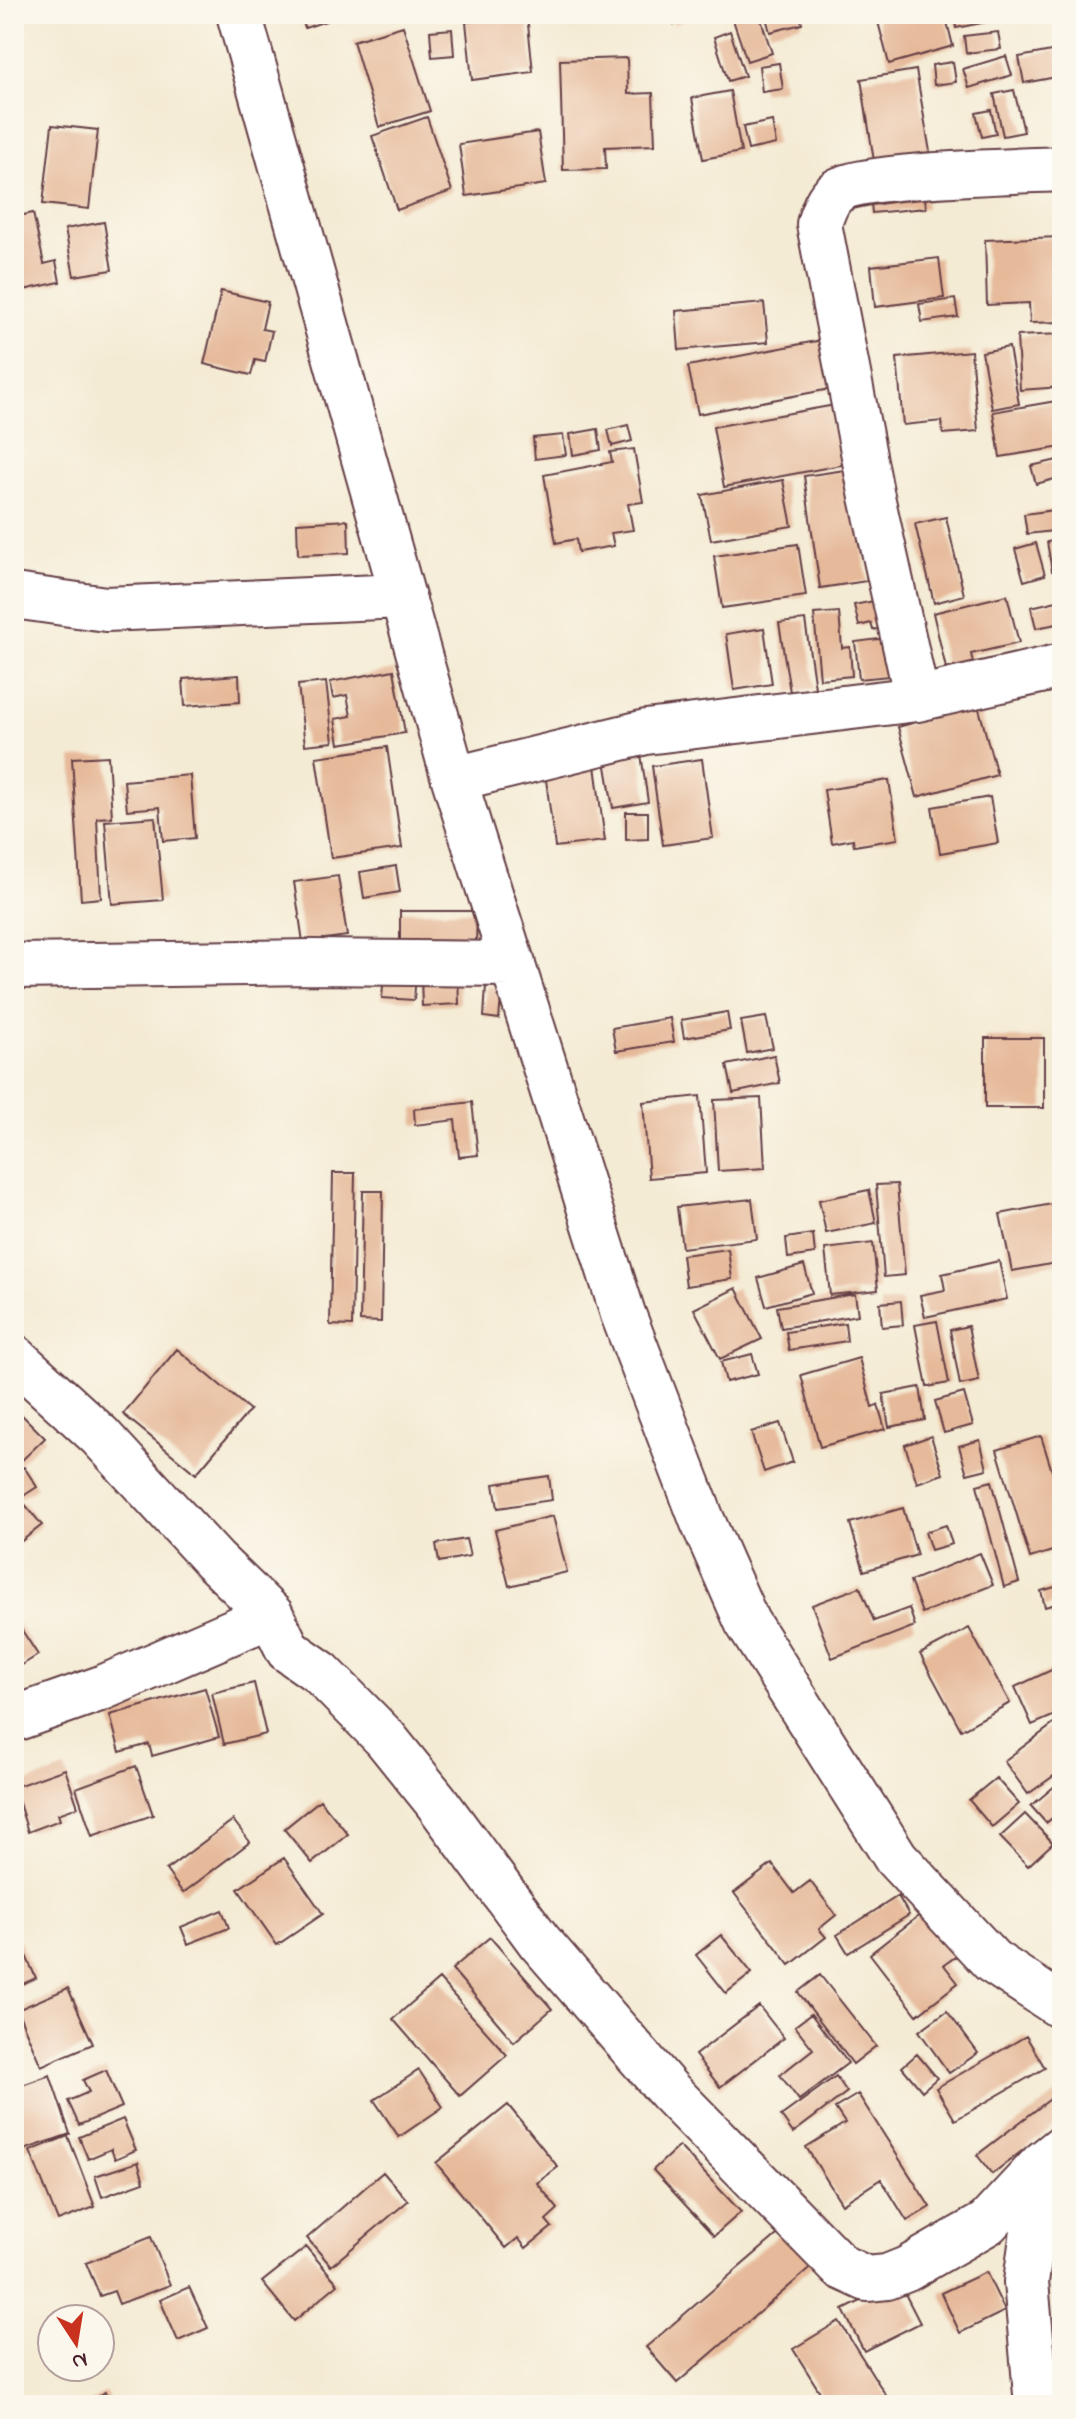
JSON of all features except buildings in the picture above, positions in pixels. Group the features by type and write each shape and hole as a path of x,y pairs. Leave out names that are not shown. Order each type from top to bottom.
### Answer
{"street":[{"path":"239,14 454,779 623,1314 702,1520 747,1622 896,1858 992,1961 1062,2007"},
{"path":"917,699 871,492 819,224 825,205 836,191 852,184 912,177 1062,169"},
{"path":"14,596 106,609 402,596"},
{"path":"454,779 646,732 917,699 1062,666"},
{"path":"14,966 313,962 513,964"},
{"path":"14,1357 100,1436 214,1560 271,1615 288,1650 321,1673 385,1738 539,1941 669,2091 841,2267 867,2279 887,2277 907,2269 987,2223 1052,2156"},
{"path":"14,1719 102,1688 271,1615"},
{"path":"1037,2405 1026,2282 1052,2156"}]}
